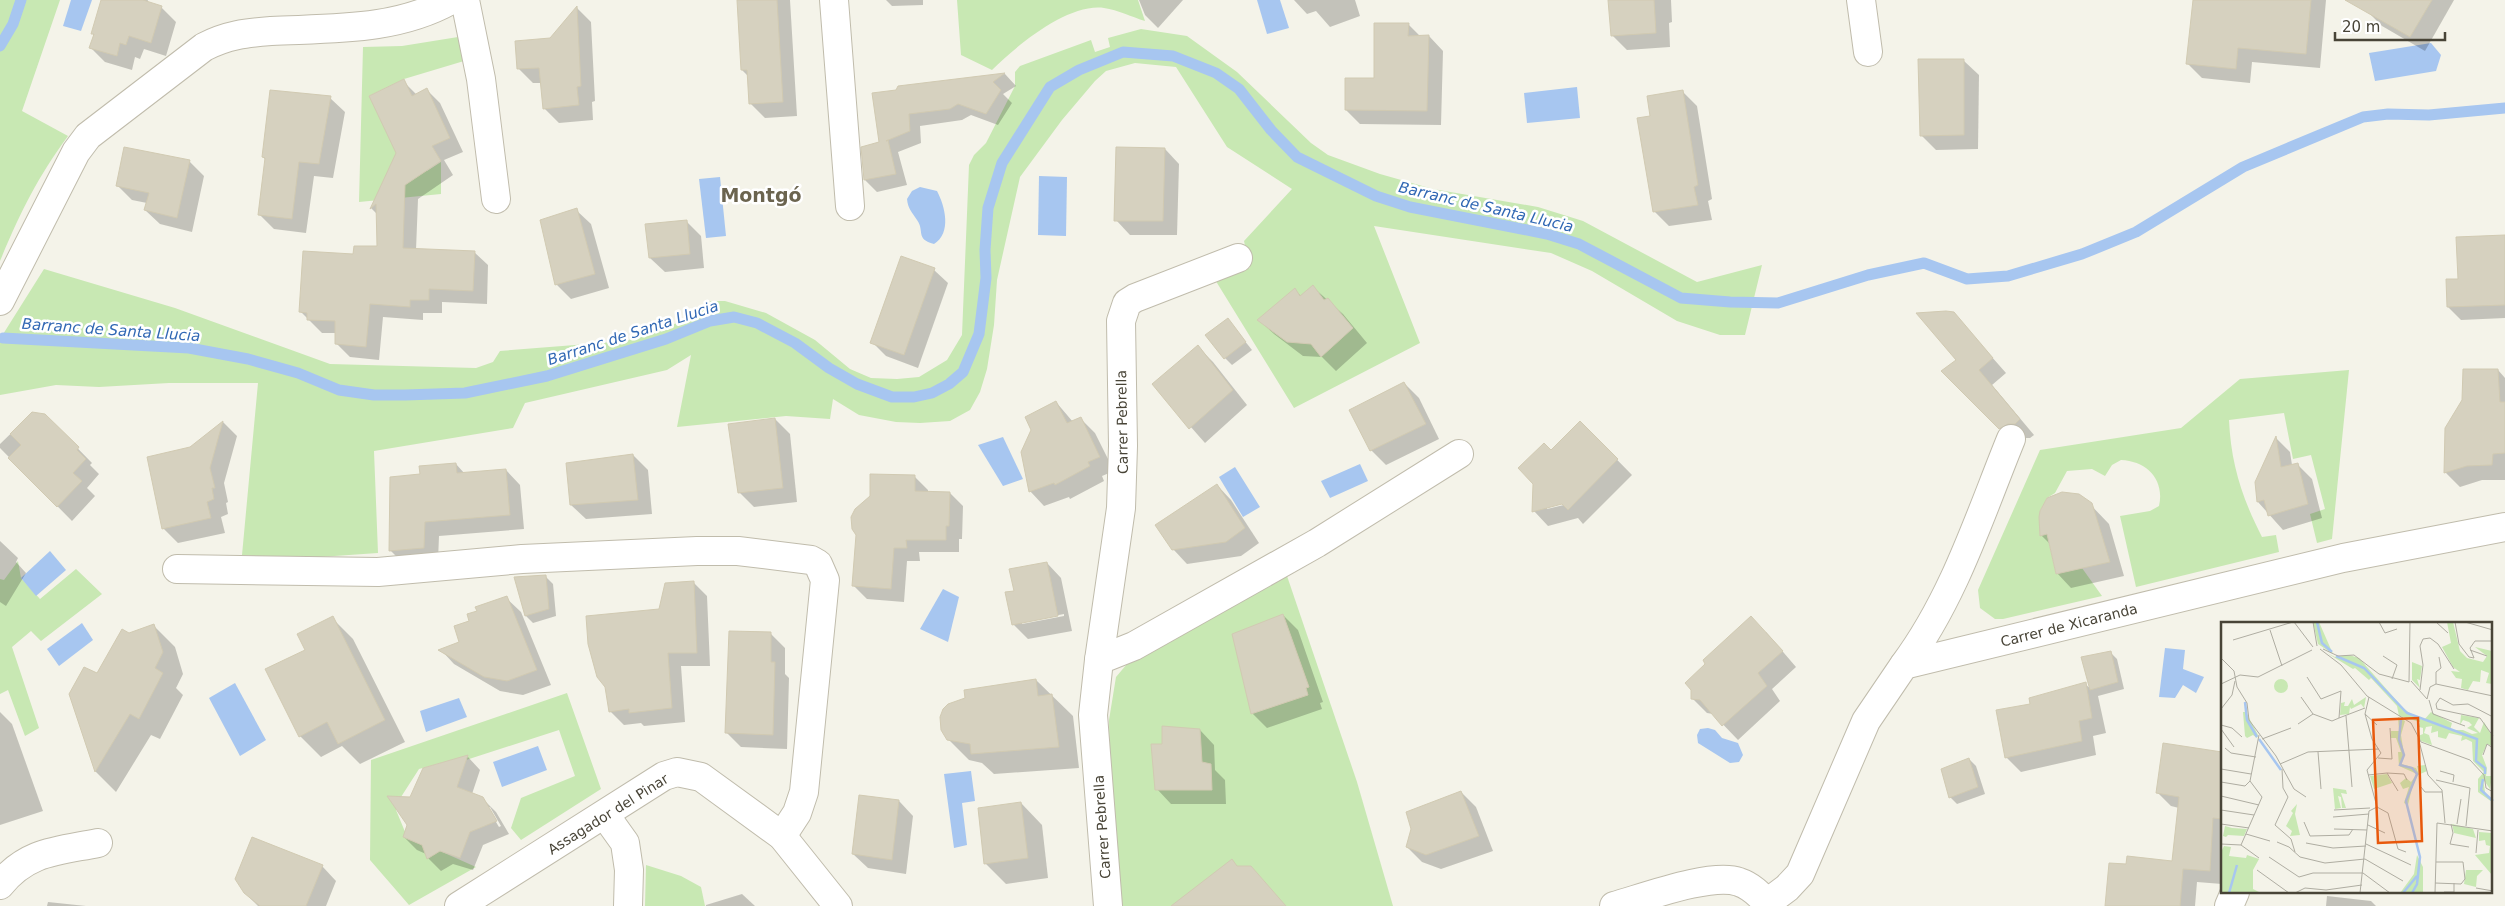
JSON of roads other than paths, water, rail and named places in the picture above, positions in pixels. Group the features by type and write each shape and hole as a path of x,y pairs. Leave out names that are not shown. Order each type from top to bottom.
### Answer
{"street":[{"path":"0,301 76,152 88,136 105,121 204,47 219,39 250,31 380,25 429,12 451,0"},
{"path":"465,0 481,78 496,199"},
{"path":"834,0 850,206"},
{"path":"1861,0 1868,52"},
{"name":"Carrer Pebrella","path":"1108,906 1093,715 1121,508 1122,312 1127,303 1135,298 1238,258"},
{"path":"1614,906 1692,884 1724,880 1738,881 1749,886 1767,904 1800,874 1866,721 1925,637 1944,601 2011,438"},
{"path":"1099,660 1134,646 1316,543 1460,454"},
{"name":"Carrer de Xicaranda","path":"1904,665 2343,558 2505,527"},
{"path":"177,569 378,572 522,559 722,551 748,552 811,560 818,564 825,580 804,792 798,813 782,836"},
{"name":"Assagador del Pinar","path":"459,906 664,776 677,772 701,777 782,836 838,906"},
{"path":"605,815 626,848 629,870 628,906"},
{"path":"0,885 22,863 35,856 98,843"},
{"path":"2229,906 2234,894"}],"water":[{"path":"71,0 92,0 81,31 63,26"},
{"path":"1257,0 1280,0 1289,28 1267,34"},
{"path":"2431,43 2441,55 2436,71 2375,81 2369,53"},
{"path":"1577,87 1580,118 1527,123 1524,93"},
{"path":"1039,176 1067,177 1066,236 1038,235"},
{"path":"720,177 726,236 706,238 699,179"},
{"path":"920,187 937,191 944,211 945,226 943,233 934,244 924,240 922,237 919,224 907,199 912,191"},
{"path":"1003,437 1023,479 1003,486 978,445"},
{"path":"1360,464 1368,481 1330,498 1321,481"},
{"path":"1235,467 1260,507 1243,517 1219,477"},
{"path":"50,551 66,570 36,596 21,578"},
{"path":"943,589 959,597 948,642 920,629"},
{"path":"82,623 93,640 59,666 47,649"},
{"path":"2165,648 2185,650 2183,669 2204,677 2196,693 2183,685 2175,698 2159,697"},
{"path":"235,683 266,740 240,756 209,698"},
{"path":"459,698 467,717 426,732 420,711"},
{"path":"1708,728 1715,730 1722,738 1738,743 1743,755 1739,762 1730,763 1698,743 1697,735 1700,729"},
{"path":"538,746 547,770 502,787 493,762"},
{"path":"971,771 975,801 962,803 967,845 954,848 944,774"}],"waterway":[{"path":"0,46 13,24 21,0"},
{"name":"Barranc de Santa Llucia","path":"3,338 189,348 248,359 298,373 339,390 374,395 405,395 465,393 547,376 666,339 710,321 734,317 757,323 795,343 829,368 857,384 892,397 914,397 932,393 949,384 963,372 979,334 986,278 985,250 988,208 1002,163 1050,87 1079,70 1123,52 1173,56 1216,73 1239,89 1271,130 1297,157 1376,196 1410,207 1547,234 1579,244 1681,298 1730,302 1778,303 1868,275 1924,263 1967,279 2008,276 2082,254 2136,232 2243,167 2363,117 2388,114 2429,115 2505,108"}],"district":[{"name":"Montgó","path":"761,195"}]}
